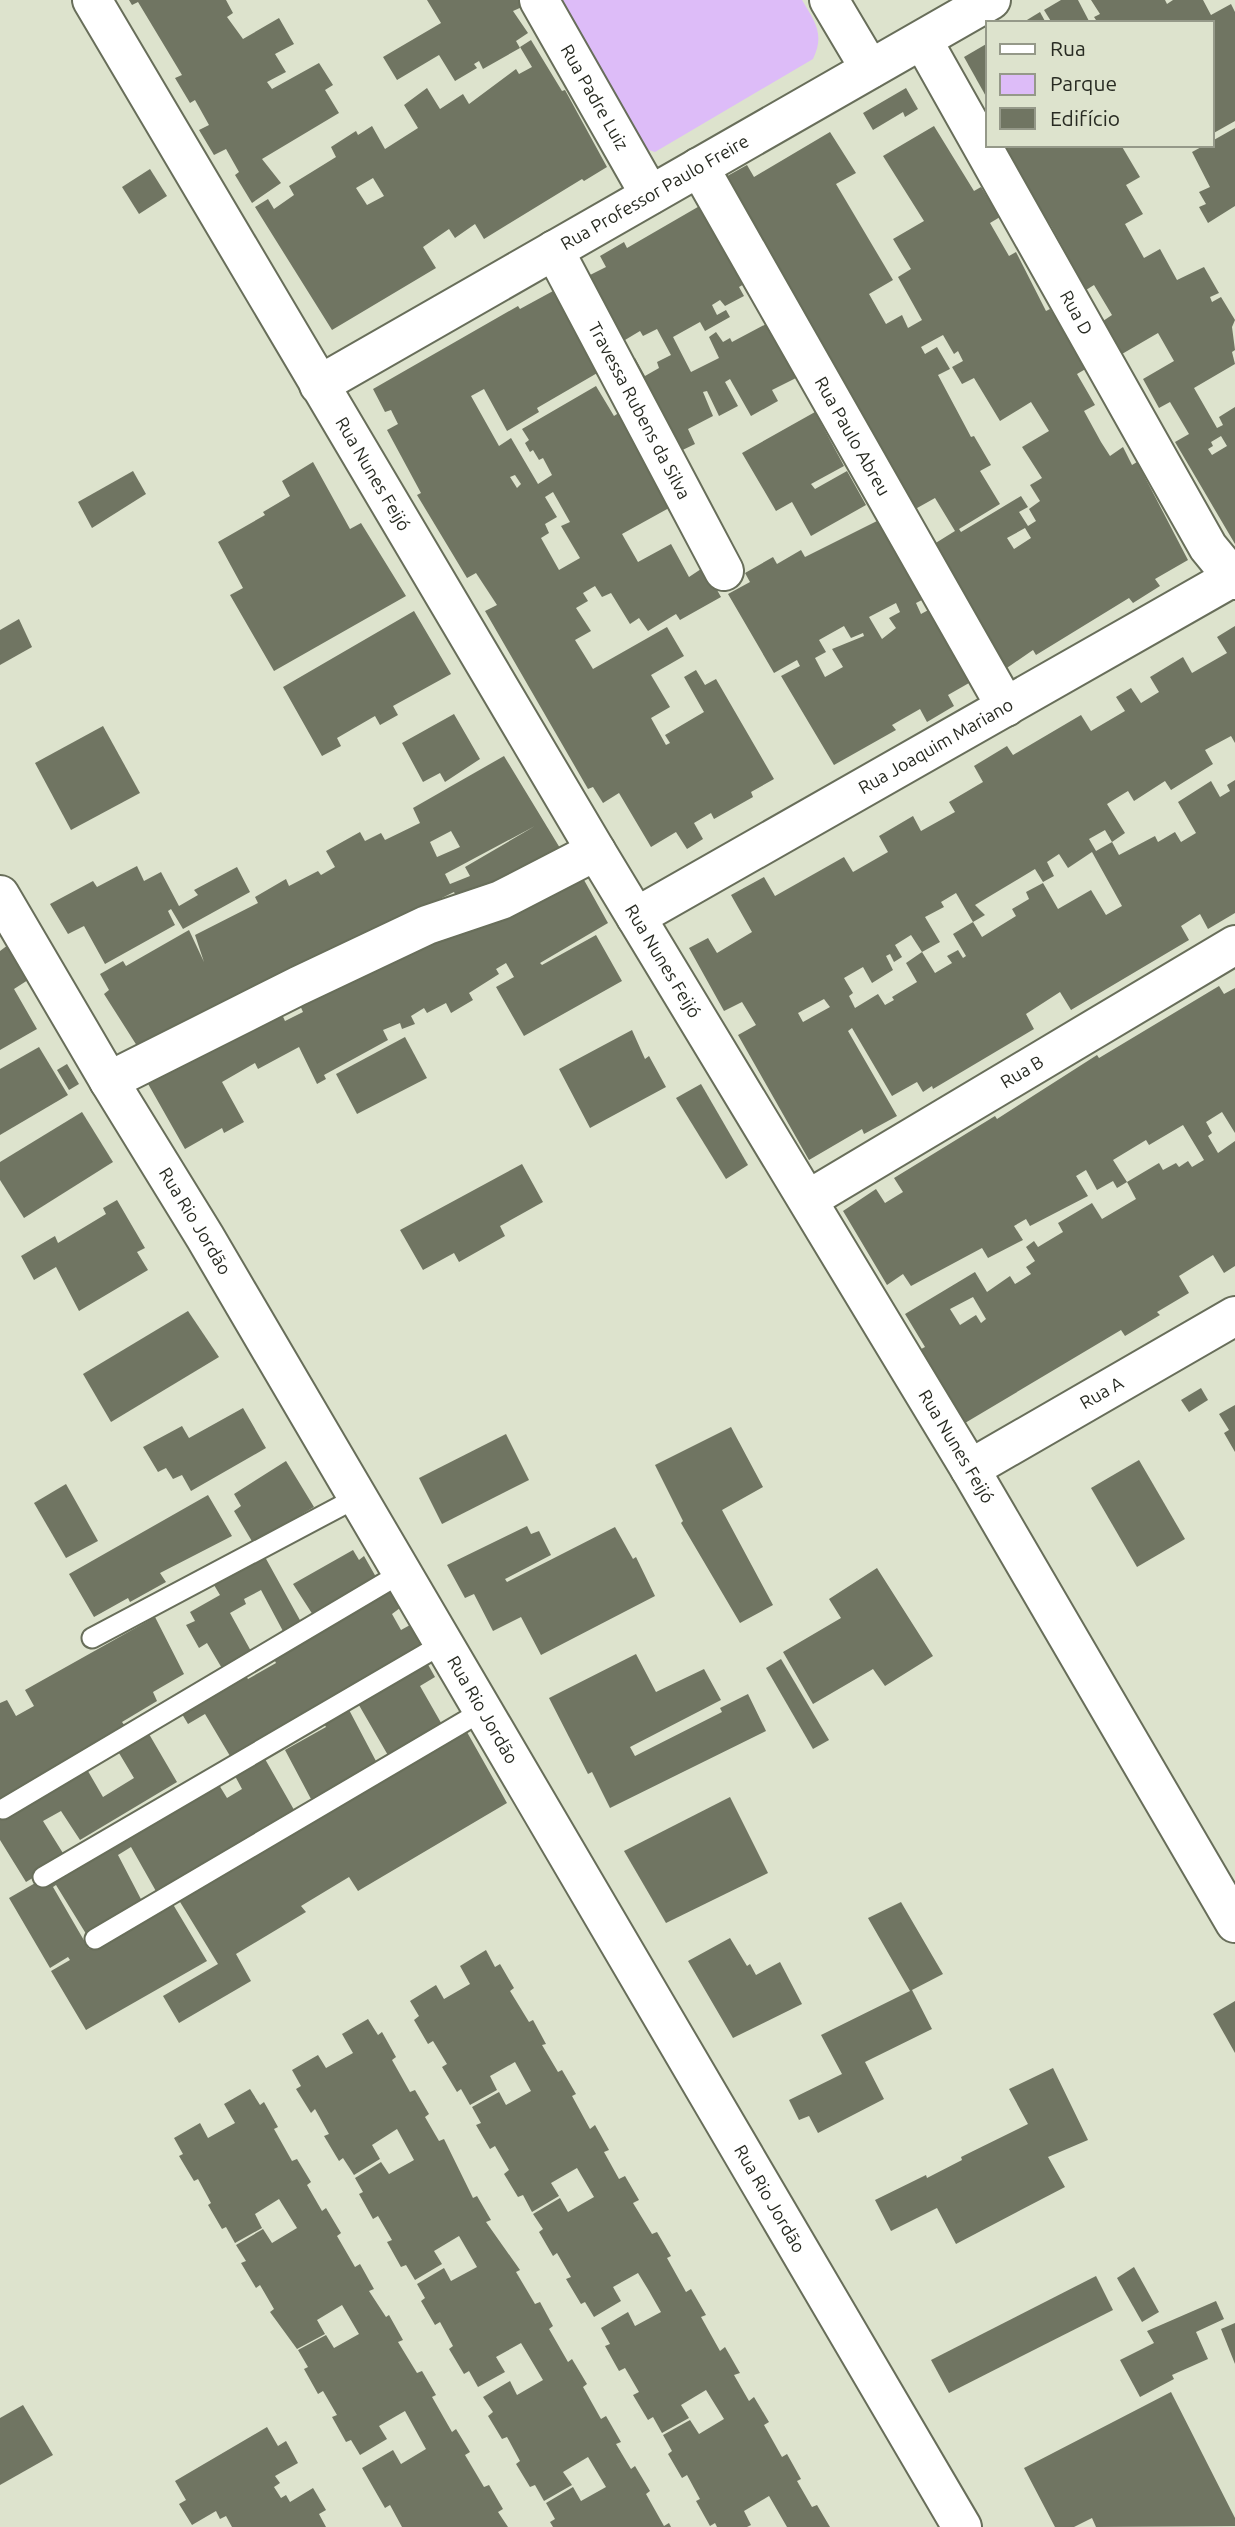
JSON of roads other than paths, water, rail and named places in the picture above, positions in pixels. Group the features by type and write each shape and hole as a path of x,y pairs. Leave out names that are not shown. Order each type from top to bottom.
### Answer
{"street":[{"name":"Rua Nunes Feijó","path":"92,0 596,851 970,1469 1235,1923"},
{"name":"Rua Padre Luiz","path":"539,0 650,195"},
{"path":"830,0 870,69"},
{"name":"Rua Professor Paulo Freire","path":"319,385 991,0"},
{"name":"Rua D","path":"923,41 1208,547 1234,578"},
{"name":"Rua Paulo Abreu","path":"699,167 1006,707"},
{"name":"Travessa Rubens da Silva","path":"554,250 724,571"},
{"name":"Rua Joaquim Mariano","path":"636,917 1234,578"},
{"path":"109,1081 345,964 428,925 501,900 596,851"},
{"name":"Rua Rio Jordão","path":"0,895 403,1572 962,2527"},
{"name":"Rua B","path":"809,1199 1235,945"},
{"name":"Rua A","path":"970,1469 1235,1316"}],"lane":[{"path":"92,1638 358,1497"},
{"path":"4,1809 403,1572"},
{"path":"43,1877 444,1643"},
{"path":"95,1939 484,1710"}]}
